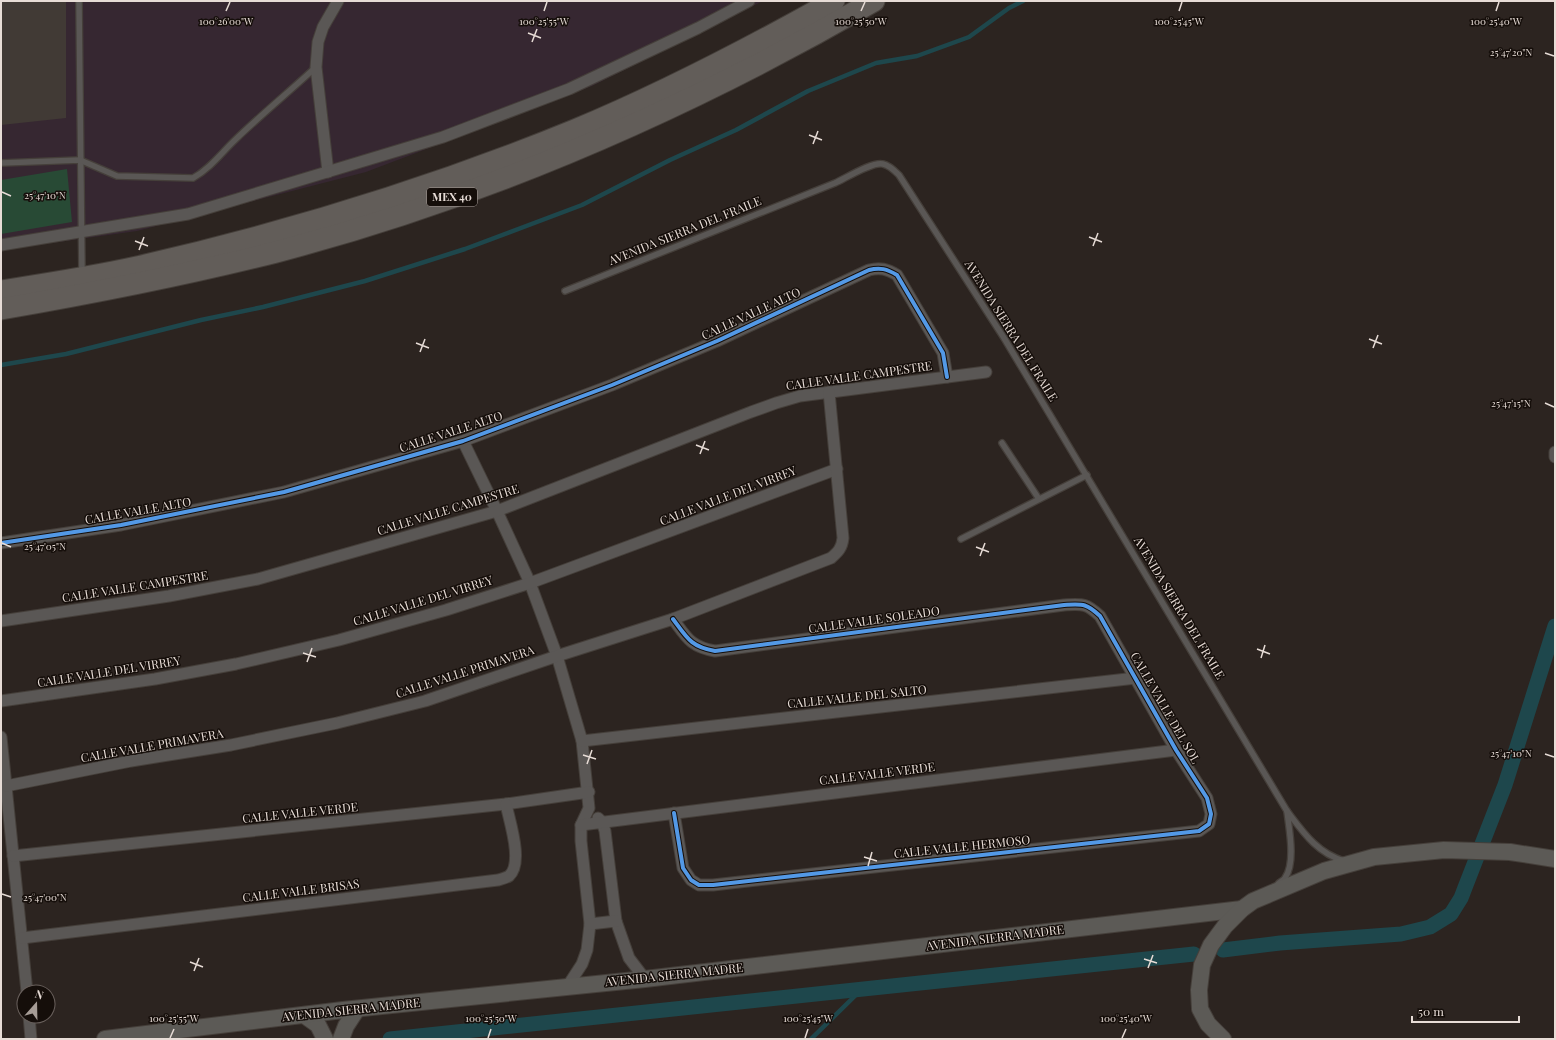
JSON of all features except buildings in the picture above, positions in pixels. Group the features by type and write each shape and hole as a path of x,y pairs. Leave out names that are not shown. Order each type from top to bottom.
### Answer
{"highway":[{"name":"MEX 40","path":"1,291 82,278 136,267 252,239 345,212 492,162 575,130 634,104 753,46 834,1"},
{"name":"MEX 40","path":"1,309 108,290 277,251 404,214 461,194 538,164 664,110 766,60 874,1"}],"street":[{"path":"328,172 316,67 318,42 338,1"},
{"path":"1,245 188,214 444,137 570,88 698,28 749,1"},
{"name":"CALLE VALLE ALTO","path":"1,543 121,526 276,494 463,441 612,385 717,341 876,268 884,269 897,274 943,354 947,376"},
{"name":"CALLE VALLE CAMPESTRE","path":"1,621 169,596 258,579 497,511 776,403 800,396 986,372"},
{"path":"829,392 837,469"},
{"path":"463,441 530,583 557,656 582,741 590,808 581,825 581,841 590,924 588,950 582,964 567,987"},
{"path":"1555,452 1555,457"},
{"name":"CALLE VALLE PRIMAVERA","path":"6,786 131,761 231,745 425,701 557,656 673,619 831,558 838,552 843,544 837,469"},
{"name":"CALLE VALLE DEL VIRREY","path":"1,701 155,679 236,664 339,640 446,610 530,583 837,469"},
{"name":"CALLE VALLE SOLEADO","path":"673,619 690,641 701,649 715,651 1064,604 1081,604 1090,607"},
{"name":"CALLE VALLE DEL SOL","path":"1090,607 1100,616 1176,750 1207,798 1211,814 1209,824"},
{"name":"CALLE VALLE DEL SALTO","path":"582,741 1136,678"},
{"path":"1,737 26,984"},
{"name":"CALLE VALLE VERDE","path":"581,825 1176,750"},
{"name":"CALLE VALLE VERDE","path":"13,856 506,804 589,792"},
{"name":"CALLE VALLE BRISAS","path":"22,938 498,880 509,876 514,870 516,861 516,852 506,804"},
{"path":"590,808 602,822 605,831 616,921 629,958 645,979"},
{"name":"CALLE VALLE HERMOSO","path":"674,813 683,868 691,880 699,885 713,885 1199,831 1209,824"},
{"path":"1223,1039 1208,1024 1200,1009 1199,990 1202,965 1211,946 1225,926 1247,905 1324,872 1374,857 1444,850 1510,852 1555,860"},
{"name":"AVENIDA SIERRA MADRE","path":"105,1039 357,1009 645,979 1247,905"},
{"path":"590,924 616,921"},
{"path":"341,1039 346,1026 357,1009"},
{"path":"304,1015 318,1025 325,1039"},
{"path":"30,1024 31,1039"}],"lane":[{"path":"79,1 80,233 82,278"},
{"path":"1,163 80,160 118,176 194,178 203,173 212,165 226,148 316,67"},
{"name":"AVENIDA SIERRA DEL FRAILE","path":"565,291 835,183 868,167 885,164 899,175 1004,338 1287,811 1307,837 1317,847 1335,858 1352,864"},
{"path":"1002,443 1039,499"},
{"path":"961,539 1086,475"},
{"name":"AVENIDA SIERRA DEL FRAILE","path":"1247,905 1285,878 1289,867 1290,834 1287,811"}],"shaded area":[{"path":"1,1 763,1 592,86 366,172 137,231 1,250"}],"green space":[{"path":"67,169 72,222 1,234 1,180"}],"waterway":[{"path":"1,365 66,354 201,320 263,307 365,281 465,249 582,205 670,160 736,130 808,91 876,63 917,56 969,37 1009,8 1023,1"},
{"path":"1223,950 1280,943 1401,934 1430,927 1451,914 1461,898 1505,785 1555,626"},
{"path":"390,1039 1194,954"},
{"path":"811,1039 862,989"}],"cycle path":[{"path":"1,543 121,525 284,492 463,441 612,385 717,341 873,269 883,269 897,275 943,353 947,377"},
{"path":"673,619 690,641 700,647 715,651 1064,605 1084,605 1100,616 1176,750 1207,798 1211,814 1209,824 1199,831 713,885 699,885 691,880 683,868 674,813"}]}
